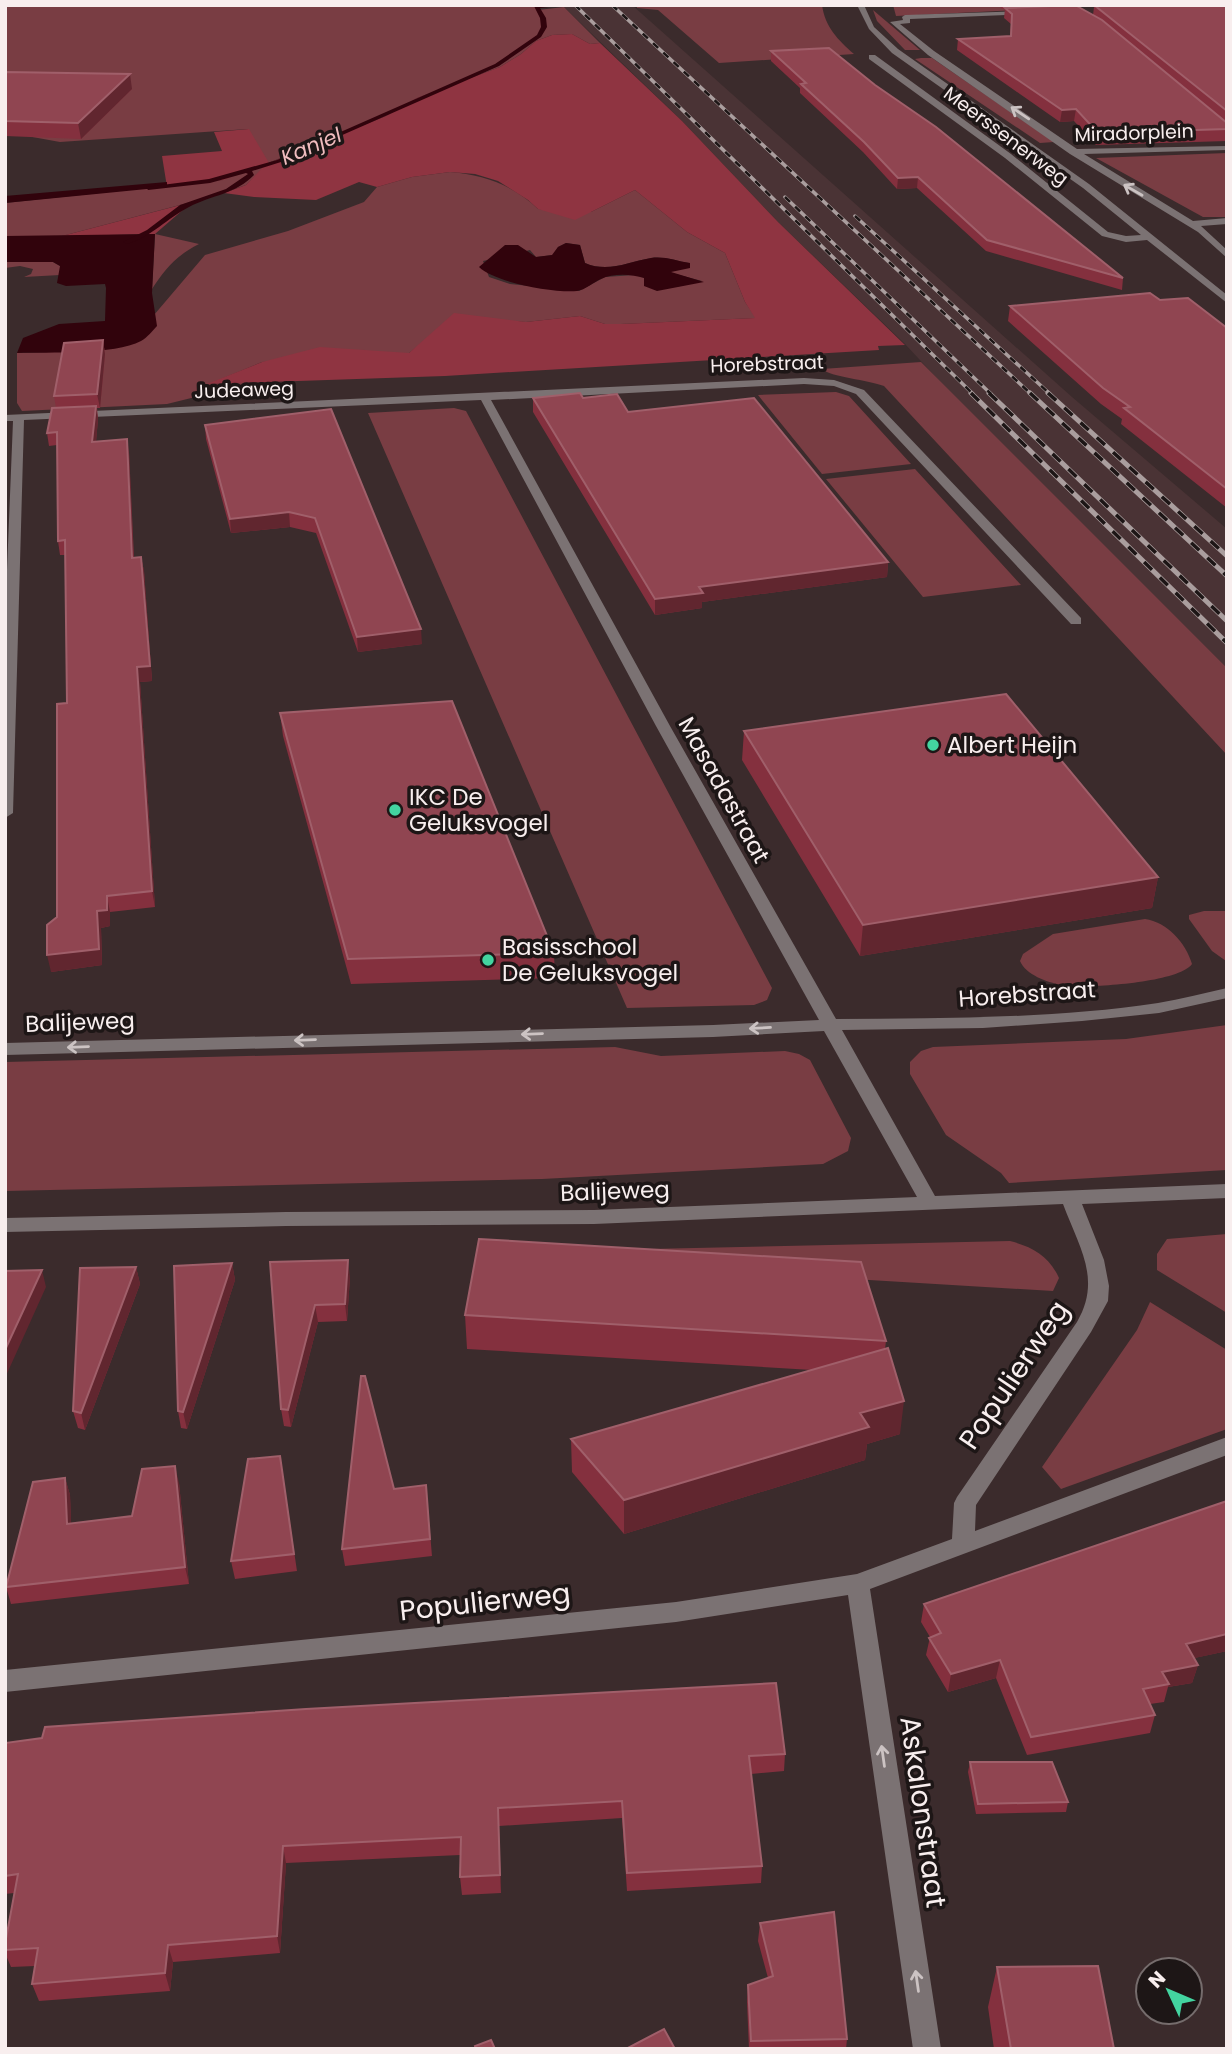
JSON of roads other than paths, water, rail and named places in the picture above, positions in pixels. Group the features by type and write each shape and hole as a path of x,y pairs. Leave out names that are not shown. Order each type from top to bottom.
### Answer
{"street":[{"name":"Meerssenerweg","path":"860,5 872,28 900,55 1043,154 1227,300"},
{"name":"Meerssenerweg","path":"1036,12 905,17 908,22 893,22 931,53 1117,180 1208,235 1227,254"},
{"name":"Meerssenerweg","path":"931,53 872,57 1008,156 1105,234 1126,239 1150,237"},
{"name":"Miradorplein","path":"1043,154 1227,148"},
{"path":"1192,225 1227,221"},
{"name":"Horebstraat","path":"485,398 819,383 853,388 1076,621"},
{"name":"Judeaweg","path":"12,418 485,398"},
{"name":"Masadastraat","path":"485,398 828,1025 929,1202"},
{"path":"5,813 12,418"},
{"name":"Horebstraat","path":"828,1025 983,1023 1082,1016 1159,1008 1227,993"},
{"name":"Balijeweg","path":"5,1049 626,1031 713,1031 828,1025"},
{"name":"Balijeweg","path":"5,1225 286,1219 594,1217 1227,1191"},
{"name":"Populierweg","path":"963,1545 965,1503 1084,1327 1098,1300 1099,1282 1070,1197"},
{"name":"Populierweg","path":"5,1682 676,1612 858,1584 1227,1446"},
{"name":"Askalonstraat","path":"858,1584 927,2049"}],"waterway":[{"name":"Kanjel","path":"148,188 210,181 279,161 497,65 539,36 544,27 543,18 536,7 562,5"},
{"path":"127,242 150,231 183,207 237,186 252,174 249,172"}],"railway":[{"path":"575,5 973,394"},
{"path":"612,5 1031,394"},
{"path":"785,197 991,394"},
{"path":"855,216 1050,394"},
{"path":"971,393 1227,643"},
{"path":"989,393 1227,621"},
{"path":"1030,393 1227,576"},
{"path":"1048,393 1227,556"}],"place":[{"name":"Albert Heijn","path":"933,745"},
{"name":"IKC De Geluksvogel","path":"395,810"},
{"name":"Basisschool De Geluksvogel","path":"488,960"}]}
